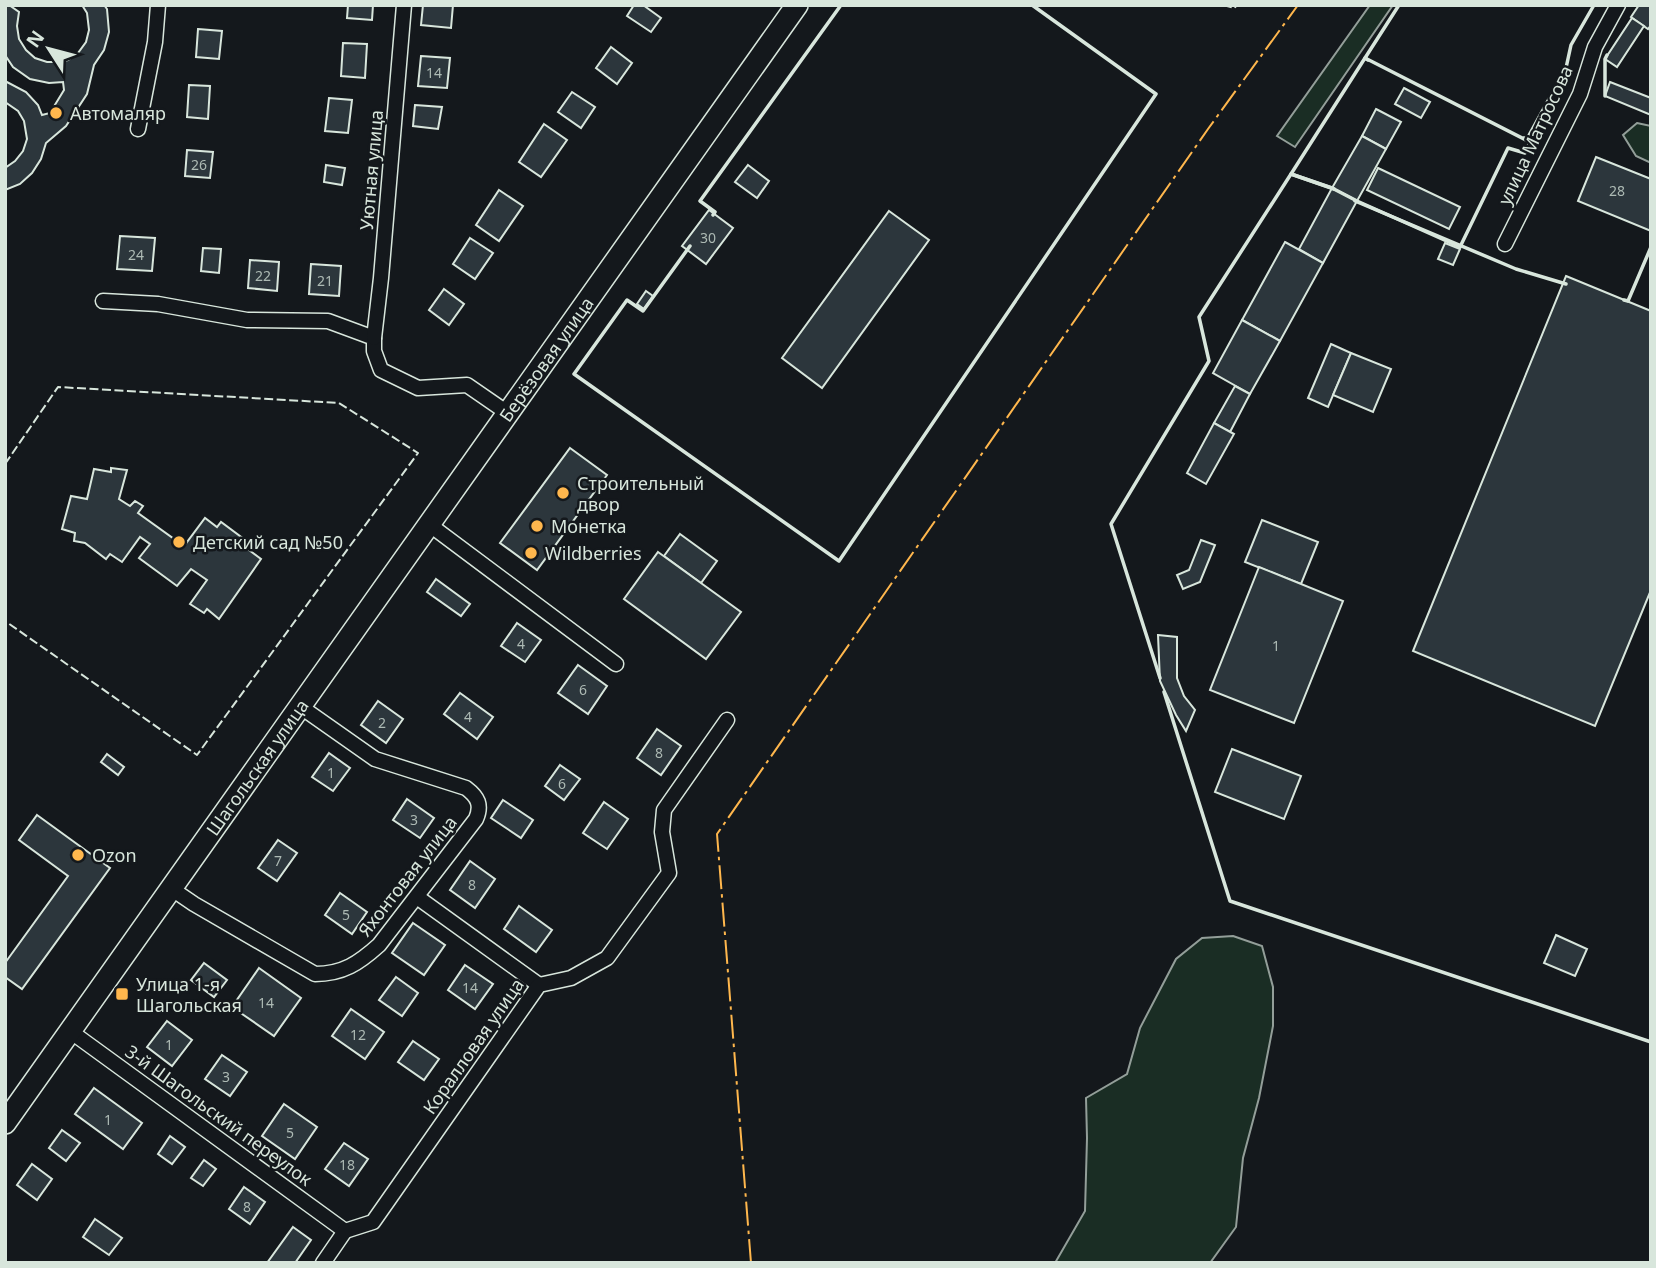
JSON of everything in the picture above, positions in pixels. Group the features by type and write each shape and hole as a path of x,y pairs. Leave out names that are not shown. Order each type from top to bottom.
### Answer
{"main road":[{"name":"Берёзовая улица","path":"509,414 797,5"},
{"name":"Шагольская улица","path":"5,1123 509,414"}],"street":[{"path":"138,129 155,42 158,5"},
{"name":"Уютная улица","path":"374,338 404,5"},
{"name":"улица Матросова","path":"1505,244 1580,94 1595,47 1618,5"},
{"path":"103,301 158,304 247,320 328,321 374,338"},
{"name":"Берёзовая улица","path":"374,338 374,351 381,370 418,388 467,385 509,414"},
{"path":"430,525 616,664"},
{"name":"Яхонтовая улица","path":"172,889 315,974 330,974 347,969 364,959 379,945 476,819 479,801 466,788 375,759 301,708"},
{"name":"Коралловая улица","path":"345,1231 373,1222 539,985 571,978 607,958 650,901 669,873 662,832 664,810 727,720"},
{"path":"417,897 539,985"},
{"name":"3-й Шагольский переулок","path":"70,1031 345,1231"},
{"path":"323,1263 345,1231"}],"green space":[{"path":"1370,5 1393,5 1295,147 1277,136"},
{"path":"1637,123 1651,126 1651,163 1636,156 1623,135"},
{"path":"1233,936 1262,946 1273,987 1273,1026 1259,1098 1243,1158 1236,1227 1210,1263 1055,1263 1085,1211 1086,1098 1127,1074 1140,1028 1176,959 1202,938"}],"building":[{"path":"5,5 19,12 19,39 26,50 35,58 47,62 68,60 78,53 86,42 89,30 87,13 82,5 104,5 107,9 109,32 104,50 94,65 87,94 66,126 46,143 41,159 32,173 20,184 5,190 5,168 23,151 27,139 24,121 18,111 5,102 5,81 26,92 38,105 42,115 50,113 64,90 63,82 49,83 30,79 13,67 5,55"},
{"path":"348,5 373,5 372,20 347,18"},
{"path":"423,5 453,5 451,28 421,25"},
{"path":"634,5 643,5 661,18 651,32 627,16"},
{"path":"1639,5 1651,5 1651,25 1648,29 1631,17"},
{"path":"1632,18 1644,26 1617,67 1605,59"},
{"path":"198,29 222,31 219,59 196,57"},
{"path":"343,43 367,44 365,78 341,76"},
{"path":"611,47 632,63 617,84 596,68"},
{"path":"421,56 450,58 447,88 418,86"},
{"path":"1610,82 1651,98 1651,115 1605,96"},
{"path":"189,85 210,86 208,119 187,117"},
{"path":"1404,88 1430,102 1421,118 1395,104"},
{"path":"572,92 595,107 581,128 558,112"},
{"path":"329,98 352,100 348,133 325,131"},
{"path":"415,105 442,107 438,129 413,126"},
{"path":"1376,109 1401,122 1386,149 1362,136"},
{"path":"544,124 567,140 541,177 519,162"},
{"path":"1362,136 1386,149 1357,201 1332,188"},
{"path":"187,150 213,152 210,178 185,176"},
{"path":"1596,157 1651,179 1651,231 1578,201"},
{"path":"326,165 345,168 342,185 324,182"},
{"path":"748,165 769,181 757,198 735,182"},
{"path":"1378,168 1460,207 1449,229 1367,190"},
{"path":"1332,188 1357,201 1323,263 1299,249"},
{"path":"499,190 523,206 499,241 476,225"},
{"path":"709,210 733,228 706,264 682,246"},
{"path":"889,211 929,240 822,388 782,358"},
{"path":"120,236 155,238 152,271 117,269"},
{"path":"470,238 493,253 475,279 453,264"},
{"path":"1285,242 1323,263 1280,341 1242,320"},
{"path":"1445,243 1460,249 1453,265 1438,259"},
{"path":"203,248 221,249 219,273 201,271"},
{"path":"250,260 279,262 277,291 248,288"},
{"path":"311,264 341,266 339,296 309,294"},
{"path":"1566,276 1651,311 1651,590 1595,726 1413,651"},
{"path":"444,289 464,304 449,325 429,310"},
{"path":"646,291 653,296 644,309 637,304"},
{"path":"1242,320 1280,341 1250,394 1213,373"},
{"path":"1331,344 1351,353 1328,407 1308,398"},
{"path":"1351,353 1391,369 1373,412 1333,395"},
{"path":"1235,386 1250,394 1230,432 1214,423"},
{"path":"1214,423 1234,434 1206,484 1187,473"},
{"path":"570,448 607,475 537,570 500,543"},
{"path":"111,468 127,470 119,499 130,506 135,501 143,506 138,513 184,546 205,518 217,527 221,522 252,545 249,550 261,559 219,619 207,609 204,613 190,604 207,580 191,569 177,586 139,558 150,544 140,537 122,562 110,554 106,559 85,543 74,541 75,533 62,529 71,496 87,499 94,469 111,472"},
{"path":"1262,520 1318,542 1301,584 1245,562"},
{"path":"680,534 717,561 701,583 664,556"},
{"path":"1201,540 1215,545 1200,582 1183,589 1177,575 1189,570"},
{"path":"658,552 741,612 706,659 624,599"},
{"path":"1259,567 1343,601 1294,723 1210,690"},
{"path":"436,579 470,604 461,616 427,592"},
{"path":"517,623 541,640 525,662 501,646"},
{"path":"1158,635 1177,637 1177,678 1184,696 1195,710 1186,731 1160,681"},
{"path":"578,665 607,686 588,714 558,693"},
{"path":"460,693 493,717 477,739 444,714"},
{"path":"378,701 403,719 386,743 361,725"},
{"path":"657,729 681,746 661,775 637,758"},
{"path":"1232,749 1301,776 1284,819 1215,792"},
{"path":"329,753 350,768 333,791 312,777"},
{"path":"107,754 124,767 118,775 101,762"},
{"path":"560,765 580,779 564,800 545,786"},
{"path":"407,799 434,818 420,838 393,820"},
{"path":"503,800 533,820 521,838 491,818"},
{"path":"604,802 628,819 607,849 583,833"},
{"path":"37,815 110,868 22,989 5,977 5,963 68,876 19,840"},
{"path":"278,840 297,853 277,881 258,868"},
{"path":"470,861 495,879 475,908 450,890"},
{"path":"340,893 367,912 352,934 325,915"},
{"path":"519,906 552,930 536,952 504,929"},
{"path":"413,923 445,945 424,975 392,953"},
{"path":"1556,935 1587,949 1575,976 1544,963"},
{"path":"204,963 227,980 214,997 191,980"},
{"path":"465,965 493,984 475,1009 448,990"},
{"path":"259,968 301,998 274,1036 232,1007"},
{"path":"396,977 418,993 402,1016 379,1000"},
{"path":"351,1009 384,1032 365,1059 332,1036"},
{"path":"167,1021 192,1040 172,1066 147,1047"},
{"path":"413,1041 439,1059 424,1080 398,1062"},
{"path":"222,1055 247,1072 230,1096 205,1079"},
{"path":"94,1088 142,1123 123,1149 75,1114"},
{"path":"284,1104 317,1127 295,1159 262,1136"},
{"path":"62,1130 80,1143 66,1161 49,1148"},
{"path":"170,1136 185,1147 172,1164 158,1154"},
{"path":"344,1143 368,1159 349,1186 325,1169"},
{"path":"204,1160 216,1169 203,1186 191,1178"},
{"path":"32,1164 52,1179 37,1200 17,1185"},
{"path":"244,1187 265,1202 250,1224 229,1209"},
{"path":"95,1219 122,1238 109,1255 83,1237"},
{"path":"293,1227 311,1240 295,1263 267,1263"}],"fence":[{"path":"1223,5 1235,8 1236,5"},
{"path":"5,464 58,387 339,403 418,453 197,755 5,621"}],"wall":[{"path":"713,215 715,212 700,201 841,5"},
{"path":"690,246 643,311 627,300 574,374 839,561 1156,94 1032,5"},
{"path":"1368,60 1365,58 1399,5"},
{"path":"1524,138 1527,139 1566,68 1571,45 1594,5"},
{"path":"1605,96 1607,55"},
{"path":"1365,58 1530,142 1525,153 1508,148 1460,247 1332,188 1291,174 1365,58"},
{"path":"1160,678 1111,524 1209,361 1199,317 1291,174 1334,189"},
{"path":"1355,201 1516,269 1566,284"},
{"path":"1624,300 1628,301 1651,247"},
{"path":"1164,692 1230,901 1651,1042"}],"power":[{"path":"751,1263 717,834 1208,129 1298,5"}],"place":[{"name":"Автомаляр","path":"56,113"},
{"name":"Строительный двор","path":"563,493"},
{"name":"Монетка","path":"537,526"},
{"name":"Детский сад №50","path":"179,542"},
{"name":"Wildberries","path":"531,553"},
{"name":"Ozon","path":"78,855"},
{"name":"Улица 1-я Шагольская","path":"122,994"}]}
